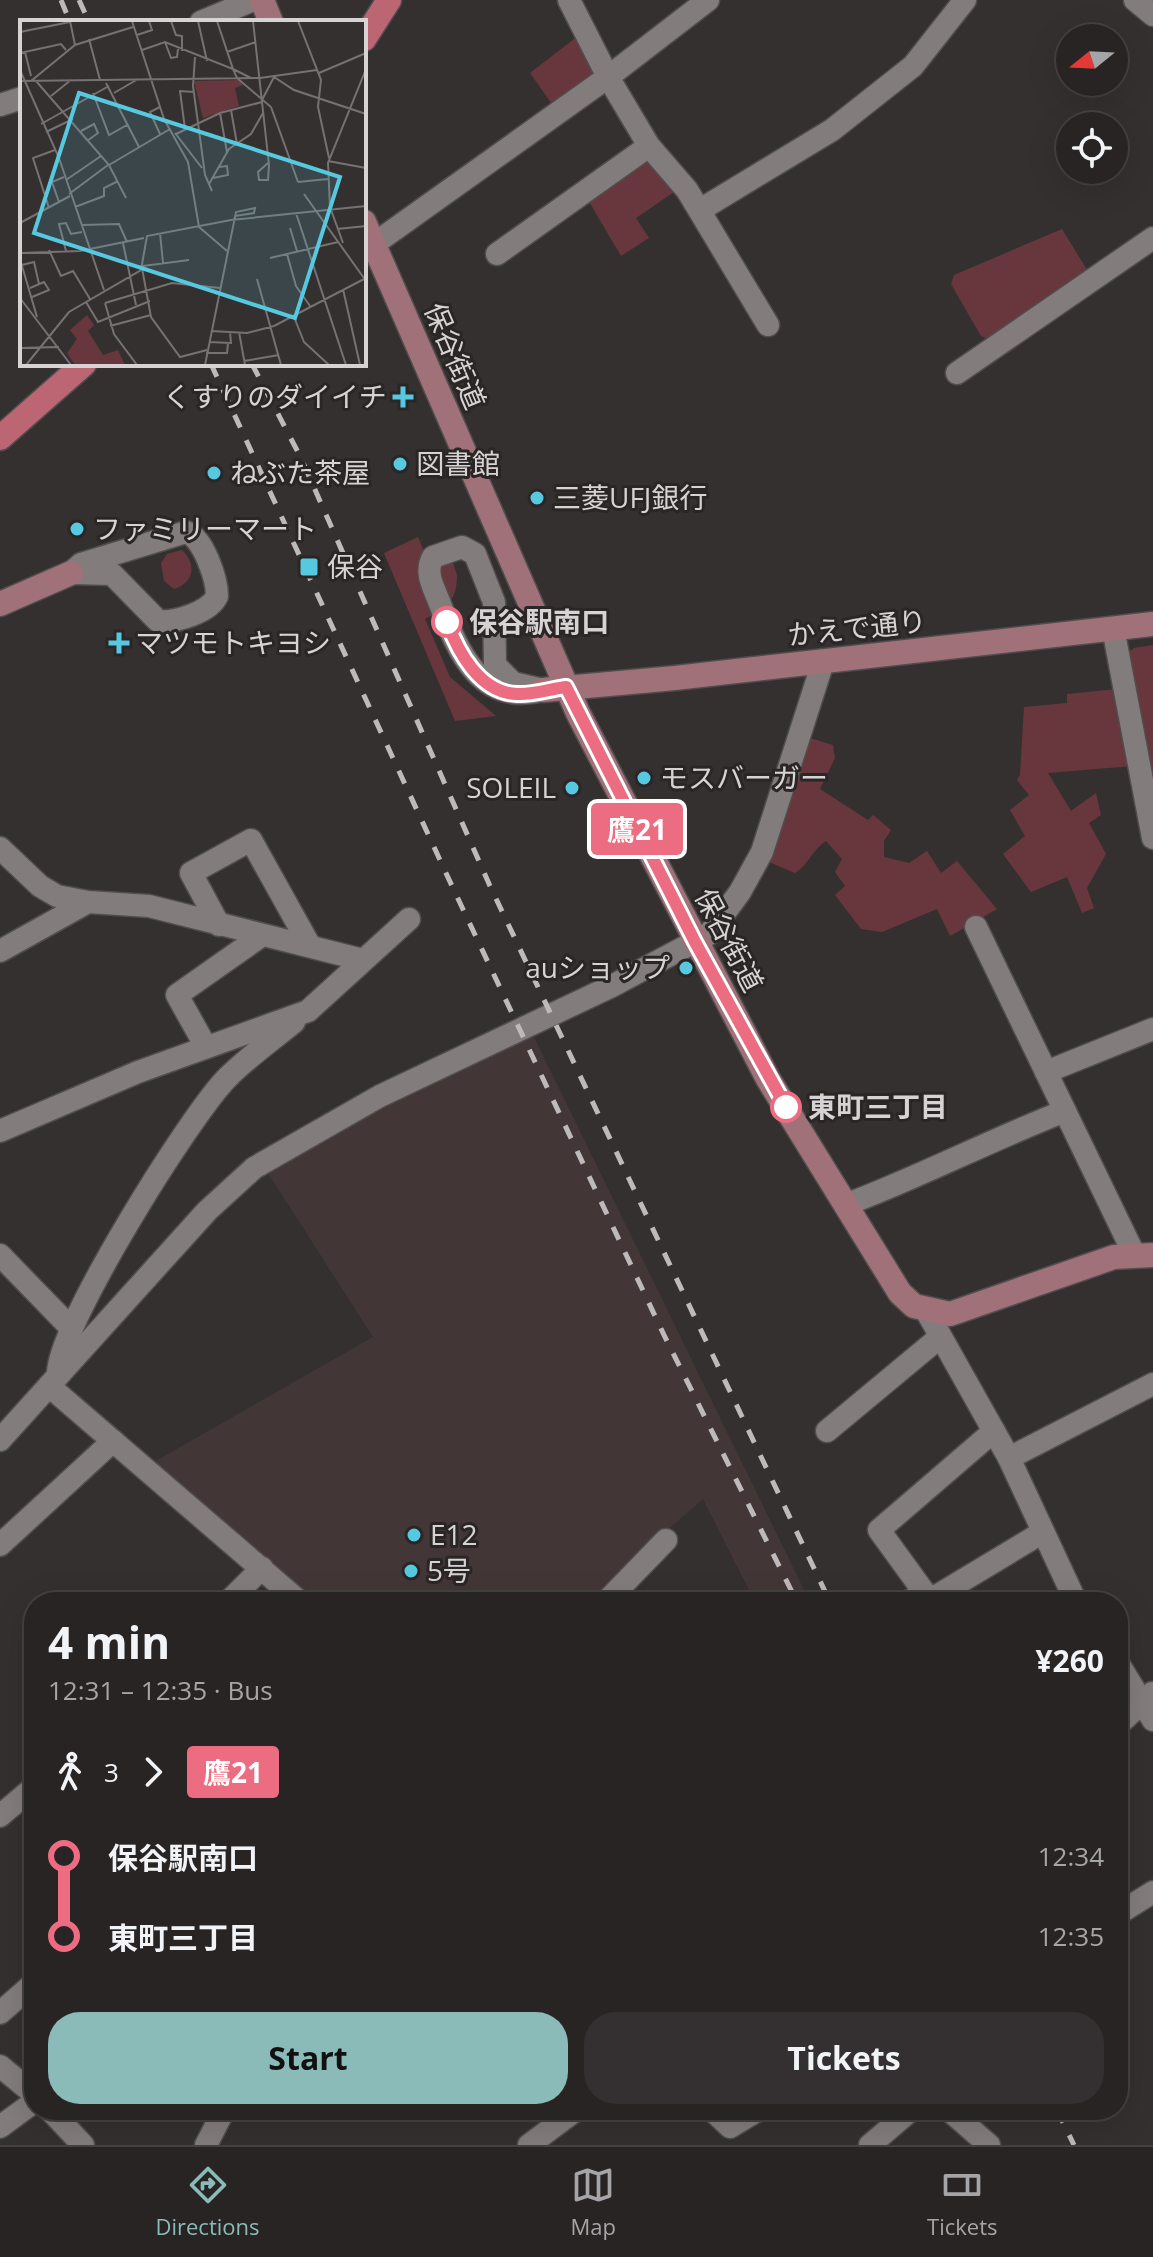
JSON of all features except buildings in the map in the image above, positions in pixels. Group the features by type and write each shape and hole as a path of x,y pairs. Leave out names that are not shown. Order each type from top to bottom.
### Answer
{"main road":[{"path":"262,0 270,20"},
{"path":"366,36 389,0"},
{"name":"保谷街道","path":"369,233 555,688 768,1079 900,1293 914,1306 927,1312"},
{"path":"0,438 82,366"},
{"path":"0,604 71,573"},
{"name":"かえで通り","path":"555,688 823,662 1153,624"},
{"path":"927,1312 950,1314 971,1309 1114,1257 1144,1255"}],"street":[{"path":"206,20 253,0"},
{"path":"569,0 608,77 649,146 700,210 768,325"},
{"path":"369,233 608,77 708,0"},
{"path":"700,210 832,130 913,66 965,0"},
{"path":"0,105 20,99"},
{"path":"497,254 649,146"},
{"path":"957,373 1153,238"},
{"path":"192,532 215,580 217,596 208,606 182,617 158,621 112,574 71,573 81,564 140,544 192,532"},
{"path":"462,547 475,554 494,602 495,665 513,683 555,688 525,694 498,690 468,665 454,642 428,574 433,557 462,547"},
{"path":"454,642 461,646 473,643 485,637 496,622"},
{"path":"1113,628 1153,838"},
{"path":"0,1440 229,1188 268,1158 380,1096 612,986 713,930 762,852 823,662"},
{"path":"219,925 191,873 251,840 310,946"},
{"path":"0,848 40,886 57,896 88,902 149,906 363,960"},
{"path":"0,951 88,902"},
{"path":"54,1382 57,1364 71,1328 118,1237 227,1078 308,1011 409,919"},
{"path":"976,927 1065,1111 1144,1255"},
{"path":"206,1047 177,995 261,936"},
{"path":"0,1131 125,1077 308,1011"},
{"path":"1046,1072 1153,1029"},
{"path":"845,1205 922,1177 983,1143 1065,1111"},
{"path":"5,1270 71,1328"},
{"path":"927,1312 1009,1458 1071,1592"},
{"path":"827,1431 940,1337"},
{"path":"54,1382 113,1441 289,1592"},
{"path":"1009,1458 1153,1384"},
{"path":"919,1592 879,1530 994,1431"},
{"path":"0,1545 113,1441"},
{"path":"936,1592 1043,1532"},
{"path":"616,1592 666,1540"},
{"path":"238,1592 262,1568"},
{"path":"1128,1676 1150,1704 1128,1718"},
{"path":"0,1816 24,1796"},
{"path":"1128,1908 1153,1892"},
{"path":"0,2013 24,1992"},
{"path":"0,2066 24,2086"},
{"path":"0,2127 24,2109"},
{"path":"59,2120 83,2145"},
{"path":"215,2140 221,2120"},
{"path":"529,2145 563,2120"},
{"path":"723,2120 730,2127 742,2120"},
{"path":"870,2145 899,2120"},
{"path":"960,2120 989,2145"}],"shaded area":[{"path":"578,36 594,68 593,74 552,104 530,73"},
{"path":"645,159 652,162 677,190 636,218 649,238 621,256 588,200"},
{"path":"1062,229 1089,273 990,340 981,336 951,284 954,275"},
{"path":"418,537 423,549 432,546 453,563 457,575 455,591 449,603 425,619 450,677 496,716 455,721 384,553"},
{"path":"182,550 190,561 191,572 186,582 174,589 164,581 161,563 167,554"},
{"path":"1153,645 1153,792 1127,654 1134,648"},
{"path":"1117,689 1132,766 1048,773 1071,811 1096,793 1101,815 1089,823 1106,854 1087,888 1094,908 1082,913 1067,877 1031,892 1003,854 1025,836 1010,810 1029,795 1017,780 1020,775 1024,707 1067,703 1067,694"},
{"path":"803,736 833,745 835,758 820,789 868,820 873,815 891,830 884,841 884,857 909,863 927,851 941,873 957,861 997,909 950,936 937,909 882,932 861,929 835,895 845,886 835,872 842,859 826,841 795,873 764,860"},
{"path":"532,1033 805,1592 750,1592 703,1499 665,1532 609,1592 296,1592 152,1463 373,1337 266,1170 280,1160"}],"railway":[{"path":"61,0 69,20"},
{"path":"79,0 88,20"},
{"path":"212,366 664,1335 792,1592"},
{"path":"253,366 301,458 490,886 825,1592"},
{"path":"1062,2120 1074,2145"}],"bus line":[{"name":"鷹21","path":"447,622 460,655 498,690 525,694 566,687 695,942 786,1107"}],"place":[{"name":"くすりのダイイチ","path":"403,397"},
{"name":"図書館","path":"400,464"},
{"name":"ねぶた茶屋","path":"214,473"},
{"name":"三菱UFJ銀行","path":"537,498"},
{"name":"ファミリーマート","path":"77,529"},
{"name":"保谷","path":"309,567"},
{"name":"保谷駅南口","path":"447,622"},
{"name":"マツモトキヨシ","path":"119,643"},
{"name":"モスバーガー","path":"644,778"},
{"name":"SOLEIL","path":"572,788"},
{"name":"auショップ","path":"686,968"},
{"name":"東町三丁目","path":"786,1107"},
{"name":"E12","path":"414,1535"},
{"name":"5号","path":"411,1571"}]}
